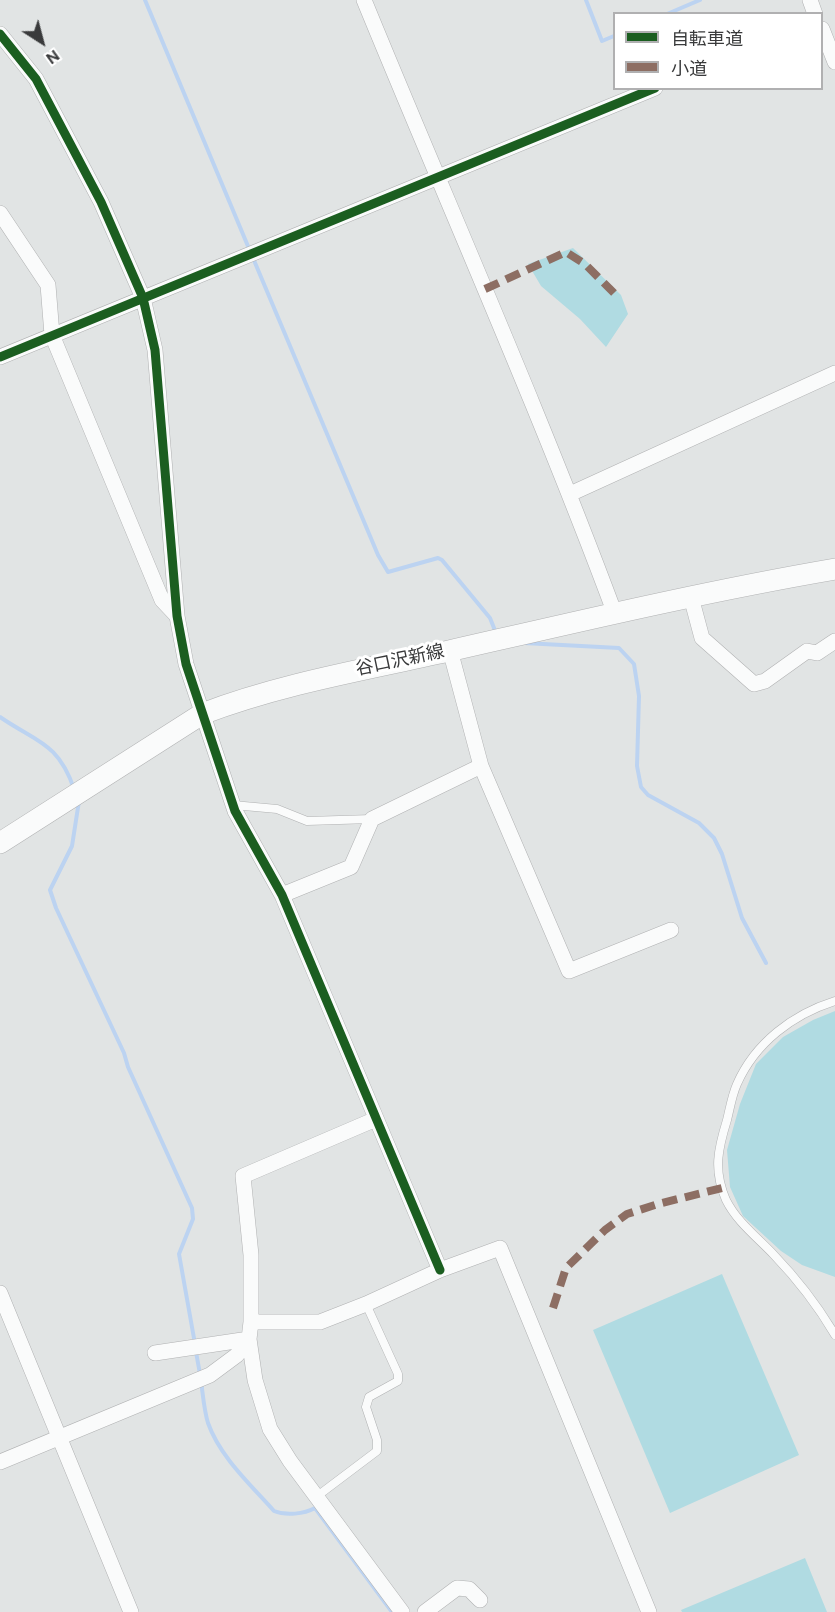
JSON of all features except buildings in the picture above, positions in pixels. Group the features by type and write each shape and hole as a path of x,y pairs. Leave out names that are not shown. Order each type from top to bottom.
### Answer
{"main road":[{"name":"谷口沢新線","path":"0,843 202,714 236,702 335,675 691,597 835,569"}],"street":[{"path":"364,0 570,494 615,614"},
{"path":"823,32 835,62"},
{"path":"0,34 36,79 101,202 143,298 155,350 177,616 186,664 233,805 282,895 440,1270"},
{"path":"0,357 650,90"},
{"path":"0,213 48,285 52,335 162,600 177,616"},
{"path":"570,494 835,373"},
{"path":"691,597 702,638 754,684 765,681 807,651 817,653 835,641"},
{"path":"450,650 481,766 570,971 671,930"},
{"path":"282,895 351,867 372,819 481,766"},
{"path":"376,1119 243,1176 251,1255 249,1339 255,1380 270,1428 290,1461 402,1612"},
{"path":"251,1322 320,1322 440,1270 500,1248 649,1612"},
{"path":"0,1293 131,1612"},
{"path":"0,1462 210,1375 237,1354 249,1339"},
{"path":"154,1353 249,1339"},
{"path":"425,1612 457,1588 469,1589 480,1600"}],"lane":[{"path":"233,805 276,809 307,821 372,819"},
{"path":"835,1001 820,1005 783,1026 755,1053 737,1085 719,1147 717,1172 727,1201 747,1229 800,1283 835,1335"},
{"path":"316,1497 377,1450 377,1440 366,1407 369,1397 398,1381 399,1374 366,1304"}],"shaded area":[{"path":"573,248 621,295 628,314 606,347 580,319 541,286 528,264"},
{"path":"835,1011 835,1277 802,1265 781,1251 743,1216 730,1187 727,1150 740,1104 756,1064 783,1037"},
{"path":"722,1274 799,1455 670,1513 593,1330"},
{"path":"805,1558 827,1612 682,1612 681,1610"}],"waterway":[{"path":"145,0 250,251"},
{"path":"586,0 602,41 613,36"},
{"path":"672,12 700,0"},
{"path":"253,258 378,555 388,572 438,558 442,560 490,618 496,633"},
{"path":"524,643 619,648 634,664 639,696 637,766 641,787 648,795 699,823 714,838 722,854 742,918 766,963"},
{"path":"0,717 53,752 68,773 74,789"},
{"path":"79,801 72,846 50,890 56,908 124,1053 128,1067 192,1208 193,1219 179,1254 195,1344"},
{"path":"196,1352 200,1374"},
{"path":"201,1381 208,1423 220,1447 237,1470 274,1511 295,1514 315,1508 392,1612"}],"marked path":[{"path":"485,289 566,252 585,264 614,293"},
{"path":"553,1308 566,1268 605,1230 627,1214 722,1188"}],"cycle path":[{"path":"0,34 36,79 101,202 143,298 155,350 177,616 186,664 235,811 282,895 440,1270"},
{"path":"0,357 650,90"}]}
